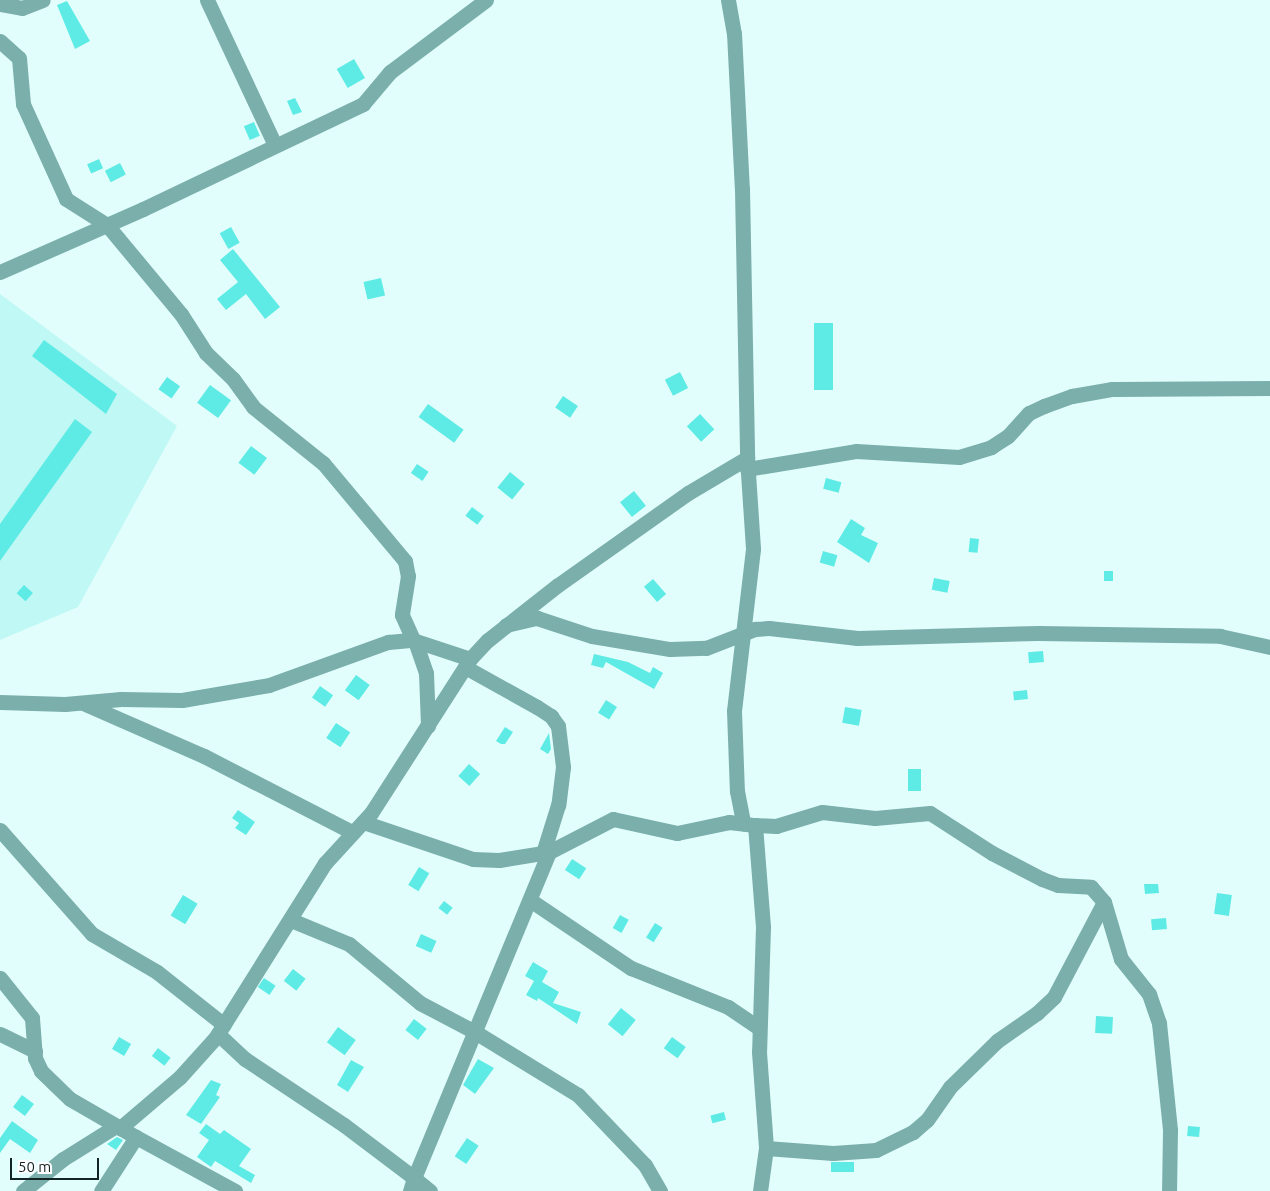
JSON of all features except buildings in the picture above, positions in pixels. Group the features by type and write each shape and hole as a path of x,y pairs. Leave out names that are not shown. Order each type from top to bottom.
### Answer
{"street":[{"path":"0,4 22,8 43,0"},
{"path":"207,0 276,144"},
{"path":"0,272 364,104 390,72 486,0"},
{"path":"728,0 734,33 742,189 747,463 753,549 734,720 737,791 749,824 763,927 759,1028 766,1148 760,1191"},
{"path":"0,41 19,58 23,104 66,198 107,224 182,314 206,353 233,379 253,407 323,463 393,543 409,568 402,615 426,673 428,727"},
{"path":"23,1191 64,1159 118,1127 180,1077 221,1030 325,863 352,832 364,822 428,727 467,663 506,625 688,493 747,463 856,451 959,457 991,447 1008,436 1029,413 1072,396 1112,389 1270,388"},
{"path":"506,625 537,618 592,636 670,649 706,648 745,632 769,628 856,638 1038,633 1220,636 1270,647"},
{"path":"0,702 84,704 121,699 182,700 269,685 372,647 414,641 467,663 544,712 558,726 563,767 558,804 546,853 530,900 412,1185"},
{"path":"84,704 204,756 352,832"},
{"path":"364,822 473,859 499,860 546,853 613,819 677,833 729,822 776,826 822,812 875,818 930,813 992,853 1042,879 1058,885 1091,887 1104,902 1121,959 1149,994 1159,1023 1170,1130 1169,1191"},
{"path":"0,830 92,934 157,972 221,1030 245,1059 344,1125 412,1185 430,1191"},
{"path":"530,900 581,931 631,968 728,1008 759,1028"},
{"path":"766,1148 833,1154 867,1151 893,1144 913,1132 927,1120 947,1091 997,1040 1037,1013 1054,997 1104,902"},
{"path":"291,920 349,944 420,1003 474,1032 578,1095 645,1165 660,1191"},
{"path":"0,978 32,1018 35,1051 40,1071 52,1083 70,1099 136,1138 234,1191"},
{"path":"0,1034 35,1051"},
{"path":"101,1191 136,1138"}],"shaded area":[{"path":"0,294 177,426 78,607 0,640"}]}
